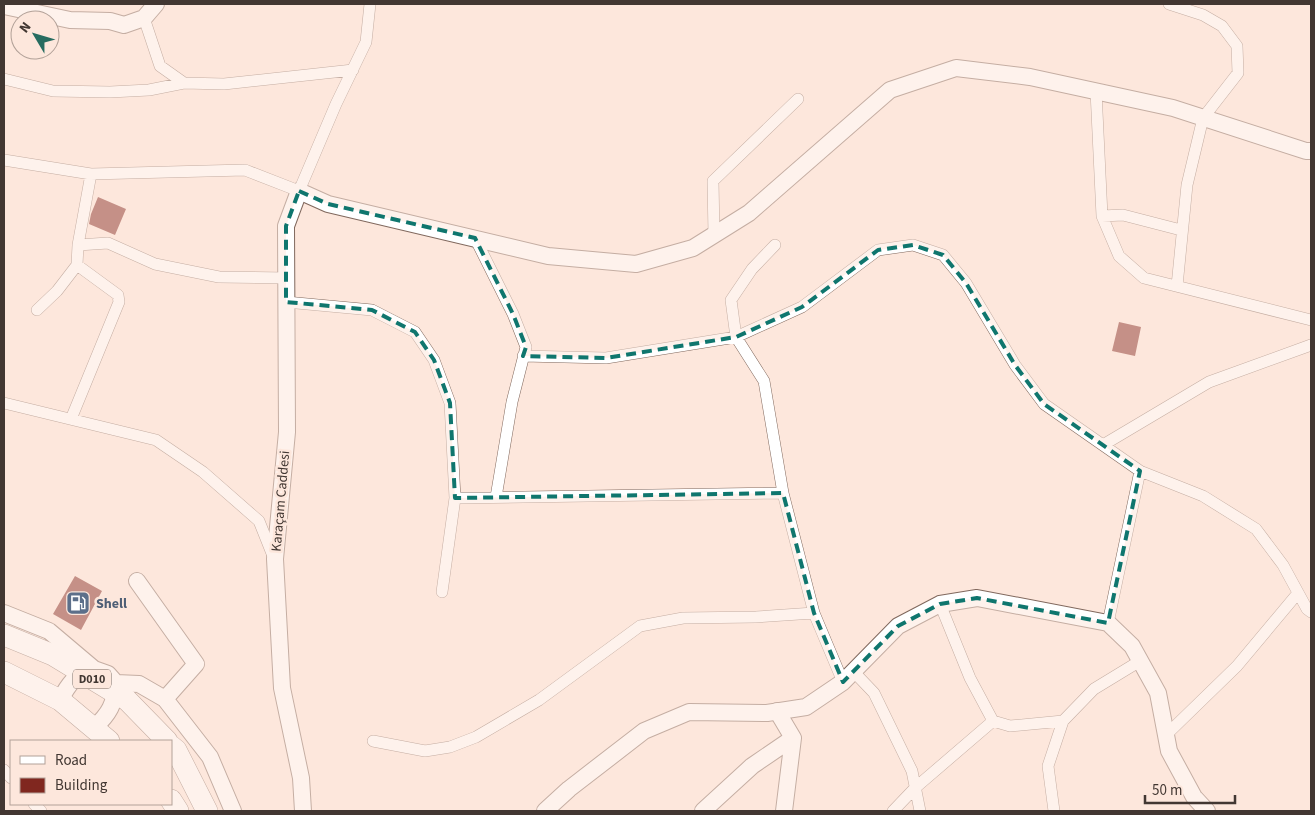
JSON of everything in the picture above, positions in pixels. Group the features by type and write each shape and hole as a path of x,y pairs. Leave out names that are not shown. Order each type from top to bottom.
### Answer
{"highway":[{"name":"D010","path":"4,635 53,654 88,671 116,688 166,740"},
{"name":"D010","path":"4,672 60,700 102,735"},
{"path":"172,747 176,750 207,811"}],"street":[{"path":"4,6 70,20 110,21 124,24 144,18 156,4"},
{"path":"299,191 336,104 366,42 370,4"},
{"path":"1169,4 1203,15 1222,26 1237,46 1238,73 1203,118 1187,185 1184,225 1181,230 1177,286"},
{"path":"144,18 160,66 184,82"},
{"path":"4,160 91,174 246,170 328,204 548,256 636,264 693,248 749,213 890,90 956,68 1030,77 1173,108 1311,151"},
{"path":"4,79 53,91 110,92 149,90 184,82 224,84 353,70"},
{"path":"1096,91 1102,216 1119,256 1144,278 1311,320"},
{"path":"714,235 713,180 798,99"},
{"path":"37,310 57,291 77,265 78,245 91,174"},
{"name":"Karaçam Caddesi","path":"299,191 286,226 286,432 275,559 282,688 301,778 303,811"},
{"path":"1102,216 1123,215 1181,230"},
{"path":"475,238 513,314 526,347 512,402 496,497"},
{"path":"78,245 108,243 154,264 219,277 286,278"},
{"path":"775,245 752,269 730,300 736,337 764,381 782,493 814,613 848,677 874,693 912,771 920,811"},
{"path":"523,356 606,358 736,337 802,307 878,250 913,245 943,255 966,283 1015,365 1044,404 1140,471 1203,496 1256,529 1283,565 1307,609 1311,612"},
{"path":"72,419 118,302 118,295 77,265"},
{"path":"286,302 372,310 415,332 434,360 450,403 455,498 442,592"},
{"path":"1103,445 1209,382 1311,345"},
{"path":"4,403 156,440 203,472 259,521 275,559"},
{"path":"1108,623 1140,471"},
{"path":"455,498 782,493"},
{"path":"137,581 196,664 165,699"},
{"path":"1166,735 1237,666 1298,593"},
{"path":"551,809 569,789 644,731 689,712 767,713 806,706 848,677 898,626 940,604 977,598 1108,623 1132,646 1158,693 1169,751 1194,797 1207,811"},
{"path":"940,604 970,678 993,722 1010,726 1063,721"},
{"path":"4,613 49,631 88,671 67,686 60,700"},
{"path":"373,741 425,751 450,747 476,737 539,700 640,626 683,618 756,617 814,613"},
{"path":"1054,811 1048,766 1063,721 1094,690 1140,661"},
{"path":"102,735 116,688 139,684 165,699 210,757 233,811"},
{"path":"777,712 793,738 784,811"},
{"path":"893,811 914,788 993,722"},
{"path":"703,811 752,766 793,738"}],"highlighted area":[{"path":"299,191 328,204 475,238 513,314 526,347 523,356 606,358 736,337 802,307 878,250 913,245 943,255 966,283 1015,365 1044,404 1140,471 1108,623 977,598 940,604 898,626 843,682 814,613 783,493 455,498 450,403 434,360 415,332 372,310 286,302 286,226"}],"building":[{"path":"98,197 126,209 115,235 89,224"},
{"path":"1119,322 1141,327 1135,356 1112,351"},
{"path":"75,576 102,591 81,630 53,614"}],"place":[{"name":"Shell","path":"78,603"}]}
